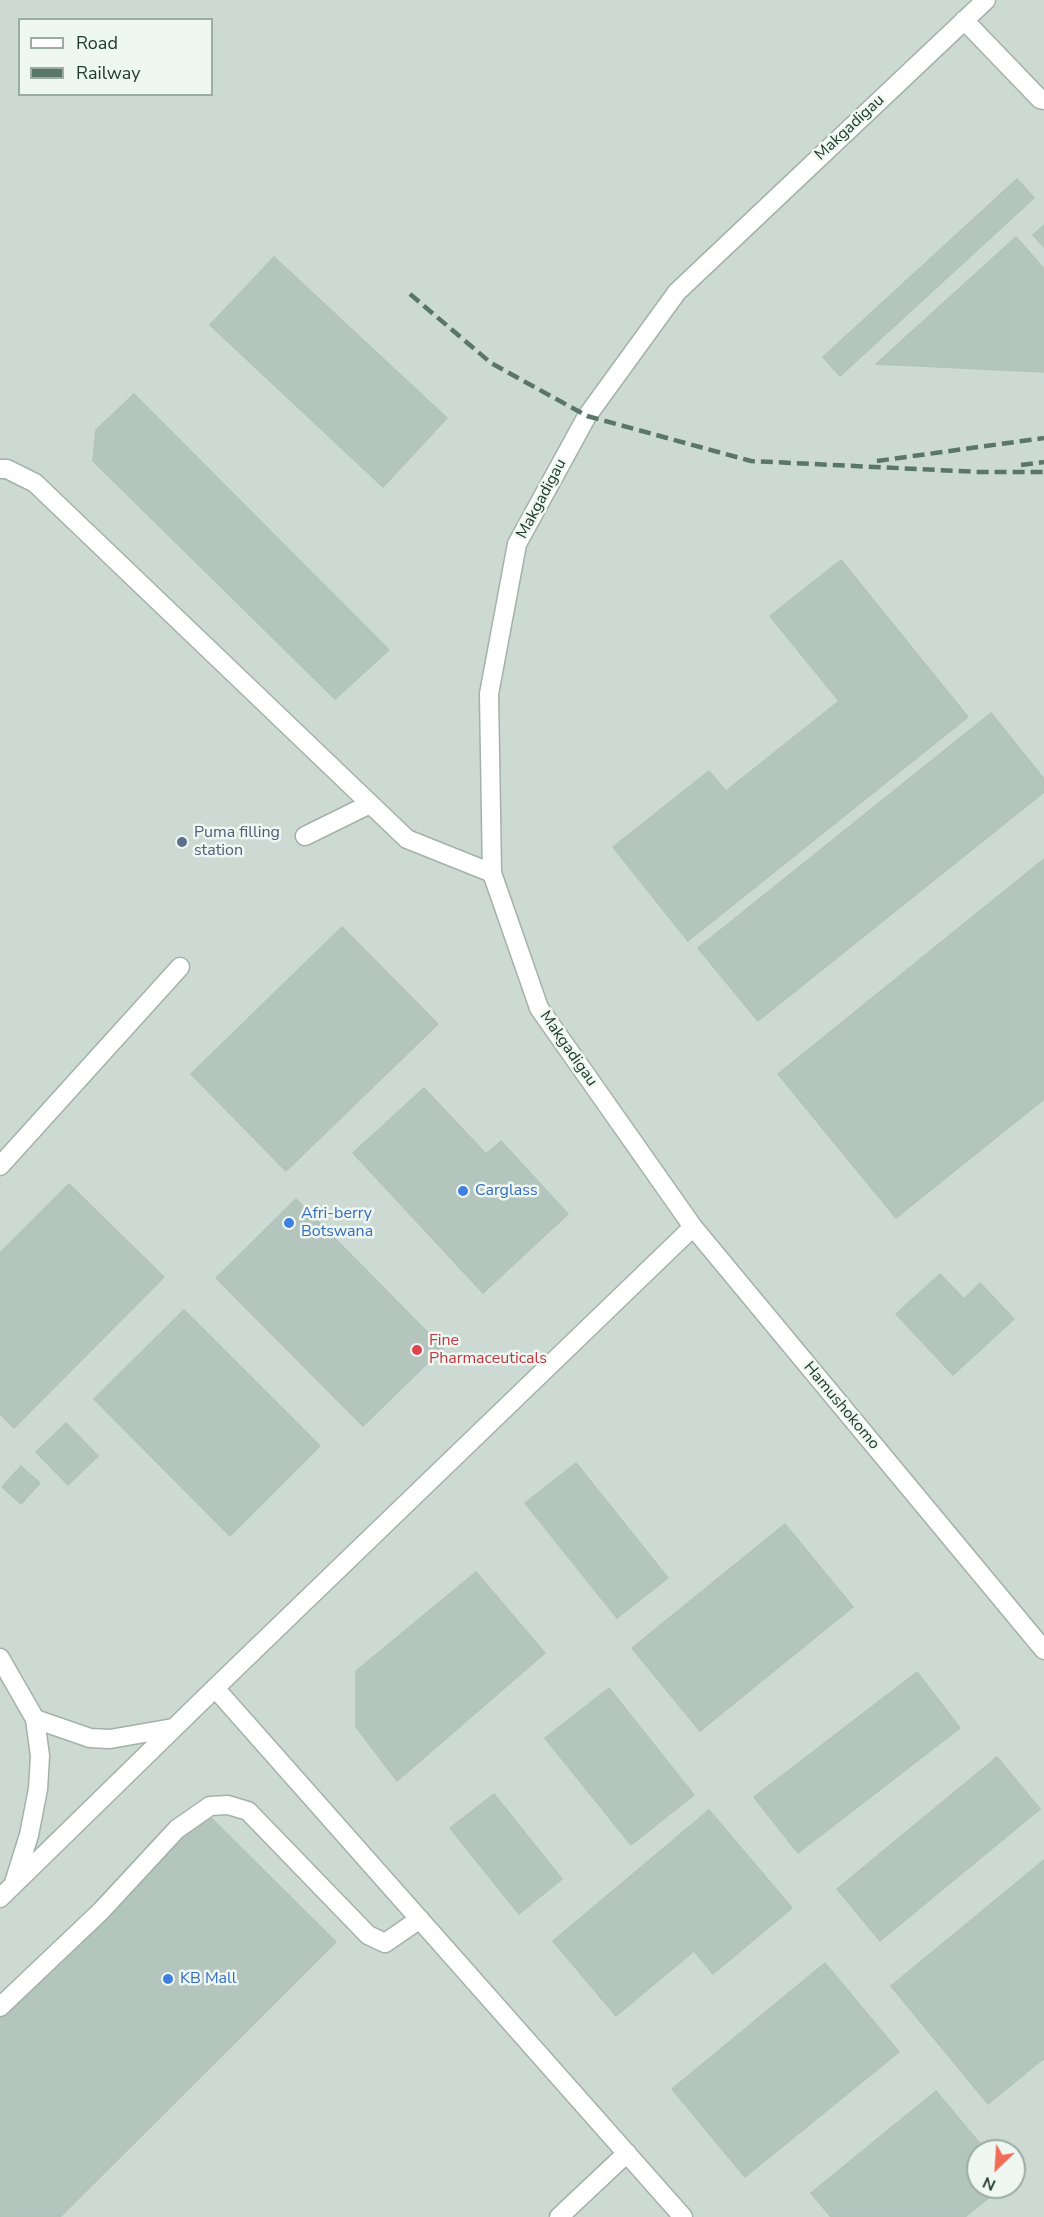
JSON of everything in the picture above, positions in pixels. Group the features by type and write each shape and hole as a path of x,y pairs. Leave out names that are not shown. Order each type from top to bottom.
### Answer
{"street":[{"name":"Makgadigau","path":"644,1158 539,1008 492,873 489,694 517,544 587,416 677,292 986,0"},
{"path":"964,20 1040,99 1044,100"},
{"path":"0,469 7,469 35,483 407,839 492,873"},
{"path":"304,836 370,804"},
{"path":"0,1166 180,967"},
{"name":"Hamushokomo","path":"644,1158 693,1227 1044,1650"},
{"path":"0,1898 693,1227"},
{"path":"0,1658 35,1719 40,1756 38,1789 29,1835 14,1885"},
{"path":"215,1688 683,2217"},
{"path":"35,1719 90,1738 110,1739 173,1728"},
{"path":"0,2007 101,1911 177,1829 210,1806 228,1805 248,1811 368,1935 385,1943 420,1919"},
{"path":"559,2217 627,2153"}],"shaded area":[{"path":"0,0 1044,0 1044,2217 0,2217"}],"building":[{"path":"1017,179 1034,198 840,376 823,357"},
{"path":"1044,225 1044,247 1033,235"},
{"path":"1016,237 1044,269 1044,372 876,364"},
{"path":"274,257 447,418 383,487 210,325"},
{"path":"134,394 389,650 335,699 93,461 96,430"},
{"path":"841,560 968,717 688,941 613,847 709,771 726,791 839,701 770,616"},
{"path":"991,713 1044,779 1044,792 758,1021 698,948"},
{"path":"1044,859 1044,1099 896,1218 778,1074"},
{"path":"342,927 438,1024 286,1171 191,1074"},
{"path":"424,1088 486,1154 501,1141 568,1214 483,1293 353,1153"},
{"path":"69,1184 164,1277 14,1428 0,1414 0,1253"},
{"path":"296,1199 443,1348 363,1426 216,1278"},
{"path":"940,1274 964,1299 980,1283 1014,1319 953,1375 896,1314"},
{"path":"184,1310 320,1446 230,1536 94,1399"},
{"path":"66,1423 98,1456 68,1485 36,1452"},
{"path":"576,1463 668,1578 617,1618 525,1503"},
{"path":"21,1466 40,1483 21,1504 2,1487"},
{"path":"785,1524 853,1607 700,1731 632,1648"},
{"path":"476,1572 545,1653 397,1781 356,1727 356,1671"},
{"path":"917,1672 960,1728 798,1853 754,1797"},
{"path":"609,1688 694,1795 631,1845 545,1738"},
{"path":"997,1757 1040,1809 880,1941 837,1889"},
{"path":"494,1794 562,1879 519,1914 450,1828"},
{"path":"709,1810 792,1908 713,1974 694,1951 616,2016 553,1941"},
{"name":"KB Mall","path":"205,1812 336,1942 60,2217 0,2217 0,2017"},
{"path":"1044,1860 1044,2060 988,2104 891,1986"},
{"path":"825,1963 899,2052 745,2177 672,2089"},
{"path":"936,2091 976,2139 966,2139 966,2199 987,2199 965,2217 831,2217 811,2193"}],"railway":[{"path":"410,294 491,363 587,416 751,461 979,472 1044,472"},
{"path":"877,461 1044,438"},
{"path":"1021,465 1044,462"}],"place":[{"name":"Puma filling station","path":"182,842"},
{"name":"Carglass","path":"463,1191"},
{"name":"Afri-berry Botswana","path":"289,1223"},
{"name":"Fine Pharmaceuticals","path":"417,1350"},
{"name":"KB Mall","path":"168,1979"}]}
